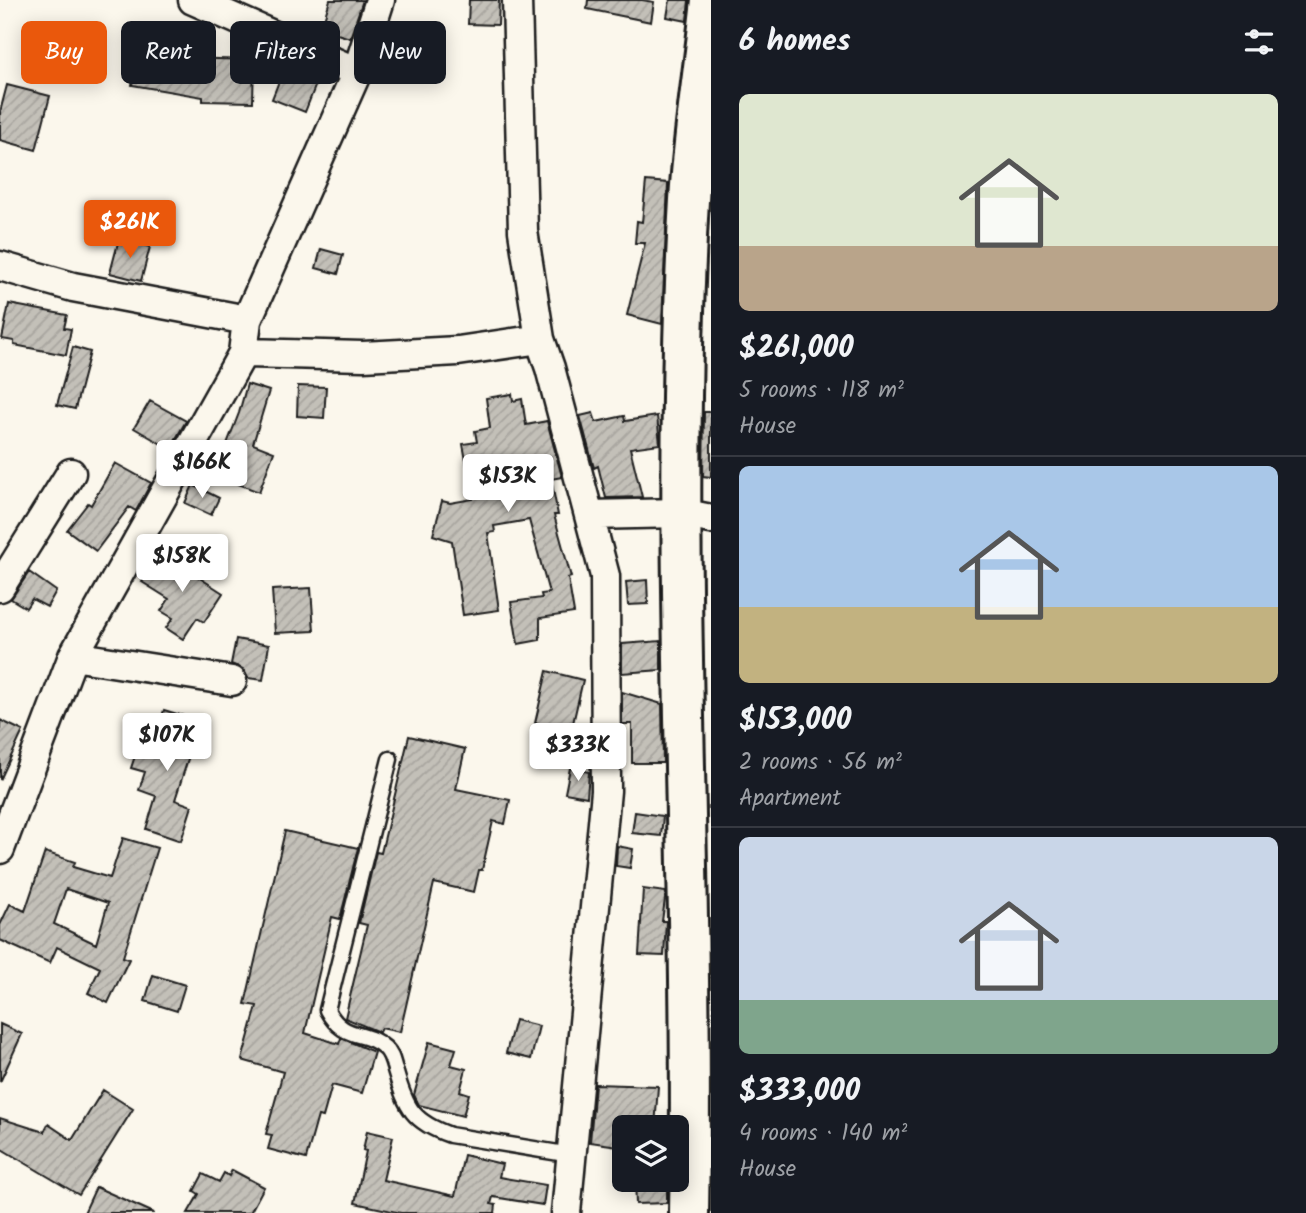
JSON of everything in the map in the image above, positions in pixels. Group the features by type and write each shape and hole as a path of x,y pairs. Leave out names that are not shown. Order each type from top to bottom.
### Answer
{"street":[{"path":"193,0 354,70"},
{"path":"374,21 380,0"},
{"path":"517,0 523,231 540,339 605,576 606,791 565,1213"},
{"path":"689,1213 696,516 683,342 689,197 711,0"},
{"path":"0,849 73,656 243,353 247,320 354,81"},
{"path":"0,266 73,287 247,320"},
{"path":"243,353 363,356 444,352 540,339"},
{"path":"0,587 71,473"},
{"path":"589,515 696,516"},
{"path":"73,656 232,681"}],"lane":[{"path":"390,759 327,1010 341,1029 387,1049 404,1101 419,1119 433,1129 450,1135 571,1155"}],"building":[{"path":"330,0 363,0 350,38 340,35 340,21 323,21"},
{"path":"469,0 499,0 498,25 468,24"},
{"path":"588,0 654,2 651,22 587,9"},
{"path":"670,0 689,0 687,21 667,17"},
{"path":"216,59 230,59 230,84 253,84 253,102 203,101 203,97 132,85 216,84"},
{"path":"278,84 316,84 305,112 272,99"},
{"path":"7,85 50,96 36,150 0,140 0,112"},
{"path":"646,181 668,183 662,324 627,315 645,243 635,243 637,221 642,222"},
{"path":"119,239 150,247 141,281 110,273"},
{"path":"321,249 343,255 338,274 316,268"},
{"path":"9,304 67,315 64,328 71,329 66,355 14,345 14,341 2,339"},
{"path":"73,347 90,352 75,409 57,405"},
{"path":"247,384 269,391 253,444 274,452 259,492 215,475"},
{"path":"298,386 326,387 324,418 297,416"},
{"path":"512,394 513,401 522,399 526,425 547,421 562,477 551,479 558,515 554,515 571,577 568,578 574,613 540,618 540,640 518,644 511,602 542,598 541,594 549,593 529,520 494,526 495,532 488,533 499,610 463,615 452,541 433,535 442,501 450,503 473,499 463,444 477,442 475,431 490,428 486,398"},
{"path":"150,401 186,421 170,449 134,428"},
{"path":"704,412 711,412 711,477 703,476"},
{"path":"593,413 596,422 624,416 625,421 657,416 660,444 630,448 642,497 606,498 598,466 594,468 580,416"},
{"path":"115,463 151,483 136,511 129,507 96,551 67,530 88,503 91,505"},
{"path":"193,485 219,498 211,515 185,503"},
{"path":"161,553 223,593 204,622 197,618 183,639 166,628 173,618 161,611 169,599 142,582"},
{"path":"29,572 56,591 47,607 32,599 26,608 11,599"},
{"path":"647,580 648,604 628,605 626,582"},
{"path":"311,588 314,631 275,633 272,590"},
{"path":"236,639 269,645 263,680 248,678 243,669 231,664"},
{"path":"661,641 661,670 622,673 622,644"},
{"path":"547,671 583,680 571,732 535,723"},
{"path":"622,692 662,704 663,763 632,763 632,724 622,724"},
{"path":"164,710 200,721 175,800 192,806 181,841 146,829 156,796 139,790 145,772 131,768 139,744 152,748"},
{"path":"0,720 23,731 0,780"},
{"path":"409,736 465,749 456,789 510,800 505,824 493,821 474,892 434,883 400,1032 381,1028 379,1032 345,1018 367,925 359,923 376,852 381,853"},
{"path":"570,768 589,772 587,797 565,793"},
{"path":"635,812 663,816 661,836 632,833"},
{"path":"285,831 358,848 340,919 332,917 305,1033 339,1044 341,1038 374,1052 362,1093 332,1085 323,1117 318,1116 306,1159 268,1149 272,1135 266,1134 283,1072 242,1060 257,1006 245,1004"},
{"path":"123,838 157,848 123,957 129,959 108,1003 88,993 100,968 57,947 50,963 0,940 0,925 10,904 25,911 45,852 75,862 73,867 110,878","holes":["66,889 108,903 96,944 54,924"]},
{"path":"617,846 633,849 630,868 616,866"},
{"path":"643,889 666,892 662,921 666,921 664,956 639,955"},
{"path":"153,975 185,985 177,1011 145,1001"},
{"path":"515,1020 539,1026 531,1059 506,1053"},
{"path":"0,1024 22,1034 0,1082"},
{"path":"429,1042 456,1049 451,1065 466,1069 460,1091 469,1094 463,1116 419,1105 414,1095"},
{"path":"595,1084 658,1086 656,1115 612,1115 612,1145 590,1142"},
{"path":"103,1090 133,1109 79,1195 0,1148 0,1118 44,1132 48,1124 72,1140"},
{"path":"367,1131 393,1137 383,1180 455,1196 464,1155 502,1164 499,1177 546,1185 543,1205 493,1197 491,1204 496,1205 495,1213 401,1213 355,1203 366,1151 363,1150"},
{"path":"232,1170 264,1187 250,1213 188,1213 199,1194 194,1191 203,1174 219,1182 224,1173 229,1176"},
{"path":"96,1187 154,1213 84,1213"},
{"path":"636,1192 667,1192 667,1203 636,1204"}]}
